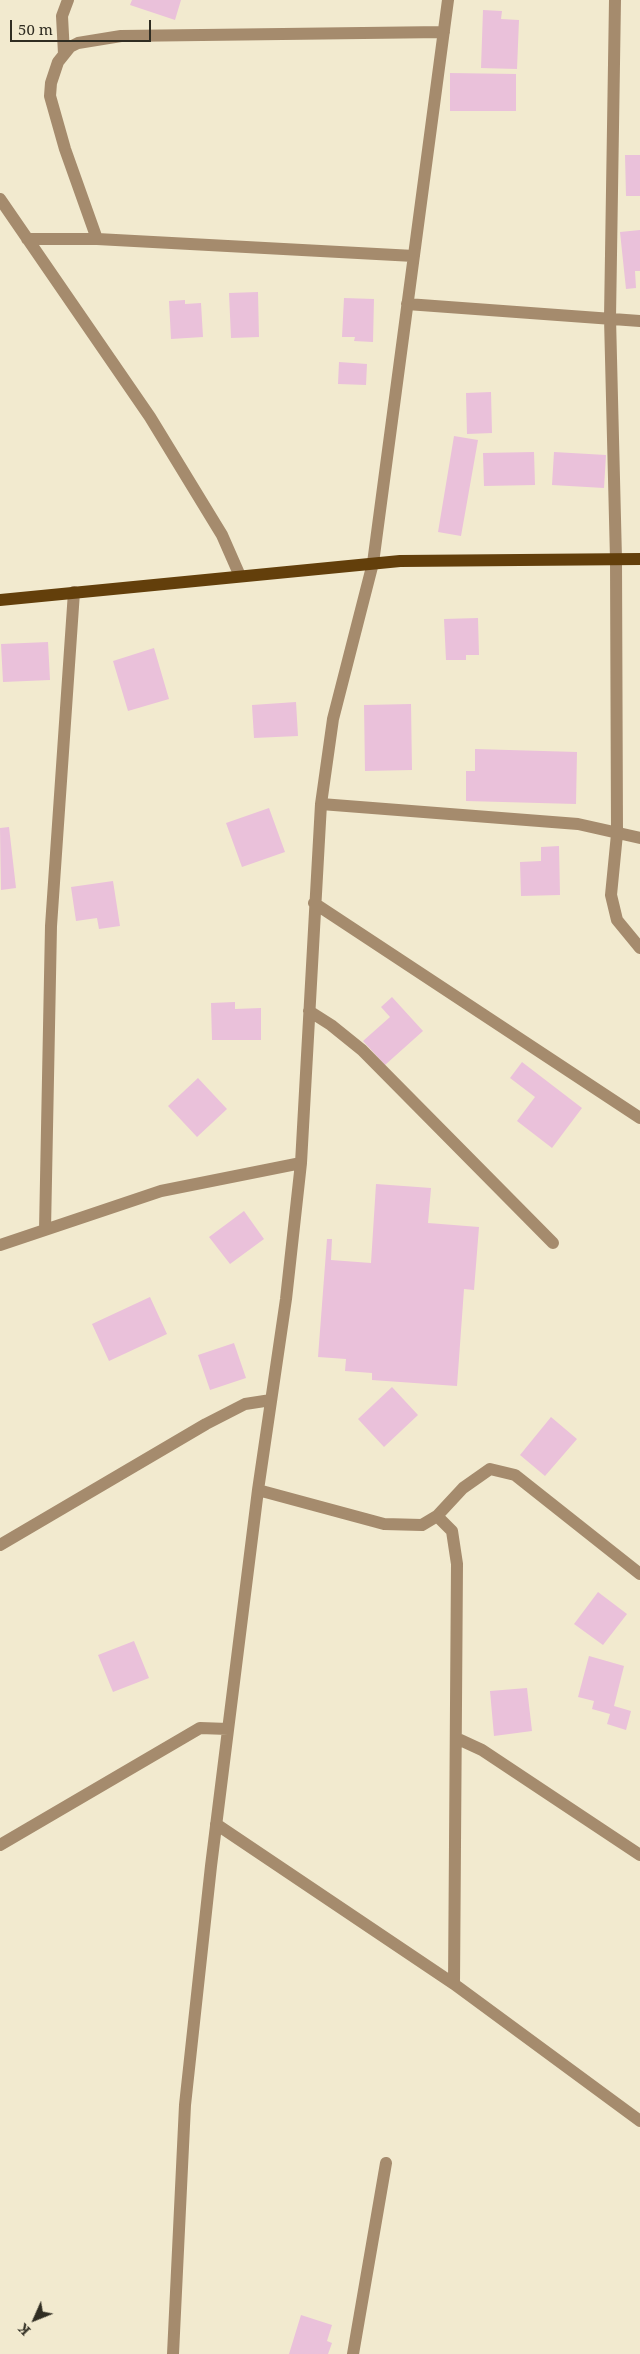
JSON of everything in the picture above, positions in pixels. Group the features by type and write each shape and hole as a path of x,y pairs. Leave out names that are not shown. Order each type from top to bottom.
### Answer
{"main road":[{"path":"0,600 400,561 640,559"}],"street":[{"path":"64,54 62,16 68,0"},
{"path":"173,2354 185,2105 216,1824 258,1490 286,1299 301,1163 321,804 333,719 373,563 448,0"},
{"path":"615,0 610,318 616,559 618,834 611,895 617,920 640,948"},
{"path":"97,239 65,149 50,96 54,70 70,47 122,36 444,32"},
{"path":"0,199 150,417 222,535 240,576"},
{"path":"27,239 97,239 414,256"},
{"path":"407,304 640,321"},
{"path":"45,1230 51,926 74,592"},
{"path":"321,804 578,824 640,838"},
{"path":"314,903 640,1118"},
{"path":"309,1011 340,1031 362,1050 553,1243"},
{"path":"0,1245 161,1191 301,1163"},
{"path":"0,1545 206,1424 245,1404 271,1400"},
{"path":"258,1490 384,1524 422,1525 437,1516 463,1488 490,1469 515,1475 640,1574"},
{"path":"437,1516 452,1531 457,1564 454,1984"},
{"path":"0,1846 200,1728 228,1729"},
{"path":"456,1738 482,1750 640,1855"},
{"path":"216,1824 454,1984 640,2121"},
{"path":"353,2354 386,2164"}],"building":[{"path":"132,0 181,0 175,20 130,5"},
{"path":"483,10 502,11 501,19 519,20 517,69 481,68"},
{"path":"450,73 516,74 516,111 450,111"},
{"path":"625,155 640,155 640,196 626,196"},
{"path":"640,230 640,271 635,271 636,288 626,289 620,232"},
{"path":"258,292 259,337 231,338 229,293"},
{"path":"344,298 374,299 373,342 354,341 355,337 342,337"},
{"path":"185,300 185,304 201,303 203,337 171,339 169,301"},
{"path":"339,362 367,364 366,385 338,384"},
{"path":"491,392 492,433 467,434 466,393"},
{"path":"454,436 478,440 461,536 438,532"},
{"path":"534,452 535,485 484,486 483,453"},
{"path":"554,452 606,455 604,488 552,485"},
{"path":"478,618 479,655 466,655 466,660 446,660 444,619"},
{"path":"48,642 50,680 3,682 1,644"},
{"path":"154,648 169,699 128,711 113,661"},
{"path":"296,702 298,736 254,738 252,705"},
{"path":"411,704 412,770 365,771 364,705"},
{"path":"475,749 577,752 576,804 466,801 466,771 475,771"},
{"path":"269,808 285,852 242,867 226,823"},
{"path":"9,827 16,888 1,890 0,828"},
{"path":"559,846 560,895 521,896 520,862 541,861 541,847"},
{"path":"113,881 120,926 99,929 97,918 76,921 71,887"},
{"path":"392,997 423,1031 385,1065 363,1041 390,1017 381,1007"},
{"path":"235,1002 235,1009 261,1008 261,1040 212,1040 211,1003"},
{"path":"522,1062 582,1108 552,1148 517,1121 535,1097 510,1078"},
{"path":"198,1078 227,1109 197,1137 168,1106"},
{"path":"376,1184 431,1188 428,1223 479,1227 474,1290 464,1289 457,1386 372,1380 372,1373 345,1371 346,1359 318,1357 327,1239 332,1239 331,1260 371,1263"},
{"path":"244,1211 264,1239 230,1264 209,1237"},
{"path":"150,1297 167,1334 109,1361 92,1324"},
{"path":"234,1343 246,1378 210,1390 198,1355"},
{"path":"392,1387 418,1415 384,1447 358,1419"},
{"path":"551,1417 577,1439 545,1476 520,1455"},
{"path":"598,1592 627,1614 603,1645 574,1624"},
{"path":"134,1641 149,1678 113,1692 98,1655"},
{"path":"589,1656 624,1666 614,1706 631,1711 626,1730 607,1724 610,1714 592,1709 594,1701 578,1697"},
{"path":"527,1688 532,1731 494,1736 490,1691"},
{"path":"301,2315 332,2325 327,2341 332,2343 328,2354 289,2354"}]}
